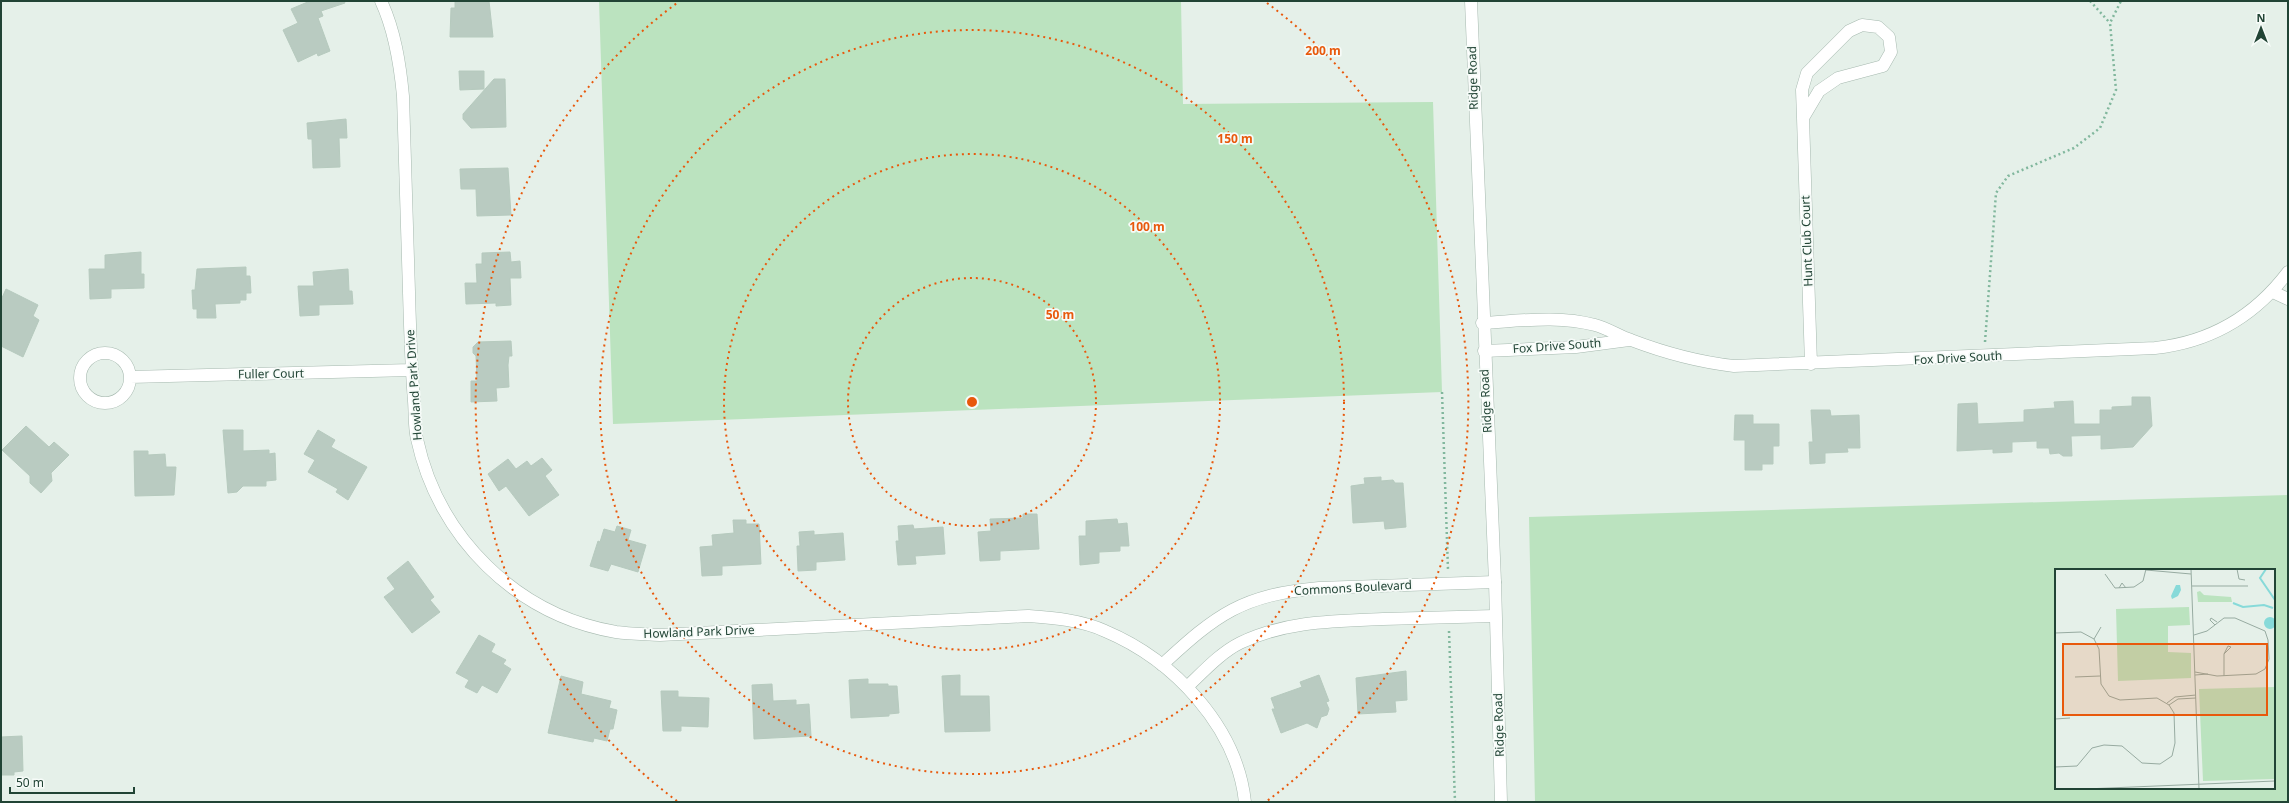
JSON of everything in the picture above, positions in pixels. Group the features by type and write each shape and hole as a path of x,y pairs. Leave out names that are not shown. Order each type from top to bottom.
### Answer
{"street":[{"name":"Howland Park Drive","path":"381,1 392,30 400,67 403,96 411,370 416,437 430,483 438,503 450,522 477,557 499,577 540,606 563,617 616,632 660,635 1002,617 1055,618 1105,631 1132,645 1162,665 1187,687 1213,719 1231,749 1242,779 1245,802"},
{"name":"Ridge Road","path":"1470,1 1482,322 1494,582 1501,802"},
{"name":"Hunt Club Court","path":"1804,118 1819,91 1838,78 1883,66 1891,52 1890,37 1878,27 1862,25 1849,31 1807,73 1802,90 1811,364"},
{"name":"Fox Drive South","path":"1482,322 1559,319 1595,325 1630,340 1674,355 1707,363 1734,366 1811,364 2173,346 2202,339 2229,327 2252,312 2273,292 2288,272"},
{"path":"2273,292 2288,299"},
{"name":"Fox Drive South","path":"1484,351 1576,347 1630,340"},
{"path":"109,354 123,362 130,377 125,392 120,398 105,403 97,402 85,393 80,378 84,366 92,357 109,354"},
{"name":"Fuller Court","path":"130,377 411,370"},
{"name":"Commons Boulevard","path":"1162,665 1200,630 1226,612 1252,599 1297,590 1319,588 1494,582"},
{"path":"1187,687 1214,661 1239,644 1267,632 1295,624 1330,621 1495,616"}],"path":[{"path":"2090,1 2110,23"},
{"path":"1986,356 1984,334 1996,193 2008,176 2074,148 2100,128 2116,90 2110,23 2121,1"}],"green space":[{"path":"599,1 1181,1 1183,104 1433,102 1442,392 613,424"},
{"path":"2288,495 2288,802 1535,802 1529,517"}],"building":[{"path":"310,1 344,1 345,3 321,11 323,16 318,18 330,51 318,56 317,53 298,62 283,30 298,23 291,9"},
{"path":"455,1 489,1 493,37 450,37 451,8 455,8"},
{"path":"459,71 484,71 484,89 460,90"},
{"path":"494,79 505,79 506,127 471,128 463,119 463,114"},
{"path":"346,119 347,138 339,138 340,167 313,168 312,139 308,139 307,123"},
{"path":"508,168 511,215 477,216 476,189 461,189 460,169"},
{"path":"141,252 141,274 144,274 144,288 111,289 111,298 90,299 89,269 105,269 105,255"},
{"path":"510,252 511,262 520,261 521,278 510,278 511,305 496,306 496,303 466,304 465,283 477,283 476,264 482,264 482,253"},
{"path":"246,267 246,276 250,276 251,293 246,293 246,300 240,300 240,303 215,304 216,318 197,318 197,309 193,309 192,290 195,290 197,269"},
{"path":"348,269 349,291 352,291 353,304 319,305 319,315 300,316 298,286 314,286 313,272"},
{"path":"6,289 38,305 33,316 39,320 23,357 1,346 1,300"},
{"path":"511,341 512,356 509,356 508,365 509,387 496,388 497,401 471,402 471,381 477,381 476,356 473,353 473,347 478,342"},
{"path":"2132,397 2150,397 2152,426 2133,447 2101,449 2101,435 2071,436 2072,456 2063,456 2059,453 2050,454 2049,448 2037,448 2037,441 2012,442 2012,452 1993,453 1993,449 1957,451 1958,404 1977,403 1978,424 2024,422 2024,410 2055,408 2054,402 2073,401 2074,424 2100,424 2100,410 2112,410 2112,407 2132,406"},
{"path":"1811,410 1830,410 1831,416 1859,415 1860,448 1847,448 1848,452 1825,453 1825,463 1810,464 1809,442 1813,442"},
{"path":"1735,415 1753,415 1753,424 1779,424 1779,446 1773,446 1773,464 1762,464 1762,470 1745,470 1745,440 1734,440"},
{"path":"26,426 49,447 54,442 69,455 51,473 52,481 41,493 30,483 30,476 2,450"},
{"path":"223,430 243,430 243,451 269,450 269,454 275,453 276,480 266,481 266,486 243,486 237,492 228,493"},
{"path":"318,430 335,440 331,447 367,467 348,500 336,492 338,489 308,472 315,460 304,454"},
{"path":"134,451 148,451 148,455 165,454 166,467 176,467 174,495 135,496"},
{"path":"542,458 552,470 545,476 559,495 529,516 506,486 499,491 488,474 508,459 516,469 527,461 531,466"},
{"path":"1381,477 1381,481 1393,480 1395,483 1403,483 1406,527 1385,529 1384,521 1353,523 1351,486 1365,484 1364,478"},
{"path":"1023,514 1037,514 1039,549 1000,551 1000,560 980,561 978,532 991,531 990,519 1023,518"},
{"path":"1117,519 1118,524 1127,523 1129,546 1120,546 1120,551 1099,552 1099,563 1080,565 1079,536 1086,536 1086,521"},
{"path":"733,520 746,520 746,524 759,524 761,564 722,566 722,575 702,576 700,547 713,546 712,535 734,533"},
{"path":"913,525 914,529 943,527 945,554 915,556 916,564 898,565 896,541 899,541 898,526"},
{"path":"617,526 631,530 628,540 646,545 638,572 611,564 608,571 590,566 598,541 600,542 604,529 615,532"},
{"path":"814,531 814,535 843,533 845,560 816,562 816,570 798,571 797,546 800,546 799,532"},
{"path":"408,561 434,597 430,600 440,612 412,633 384,597 395,589 387,578"},
{"path":"479,635 495,644 491,652 506,660 503,664 511,669 497,693 482,685 477,693 465,687 469,680 456,673"},
{"path":"1406,671 1407,700 1395,701 1396,712 1358,714 1356,678"},
{"path":"960,675 960,696 989,696 990,731 945,732 942,676"},
{"path":"1319,675 1329,701 1326,702 1329,709 1327,715 1321,717 1317,728 1307,723 1281,733 1272,709 1275,709 1271,698 1302,687 1300,682"},
{"path":"561,676 583,682 581,694 611,701 609,708 617,710 613,729 610,729 607,741 594,738 593,742 548,733"},
{"path":"868,679 868,684 888,684 888,686 897,686 899,713 889,714 889,716 851,718 849,680"},
{"path":"772,684 773,701 796,700 796,705 809,704 811,736 754,739 752,685"},
{"path":"661,691 678,691 678,697 709,698 708,727 681,726 681,731 663,731"},
{"path":"22,736 23,771 14,772 14,775 1,775 1,737"}]}
